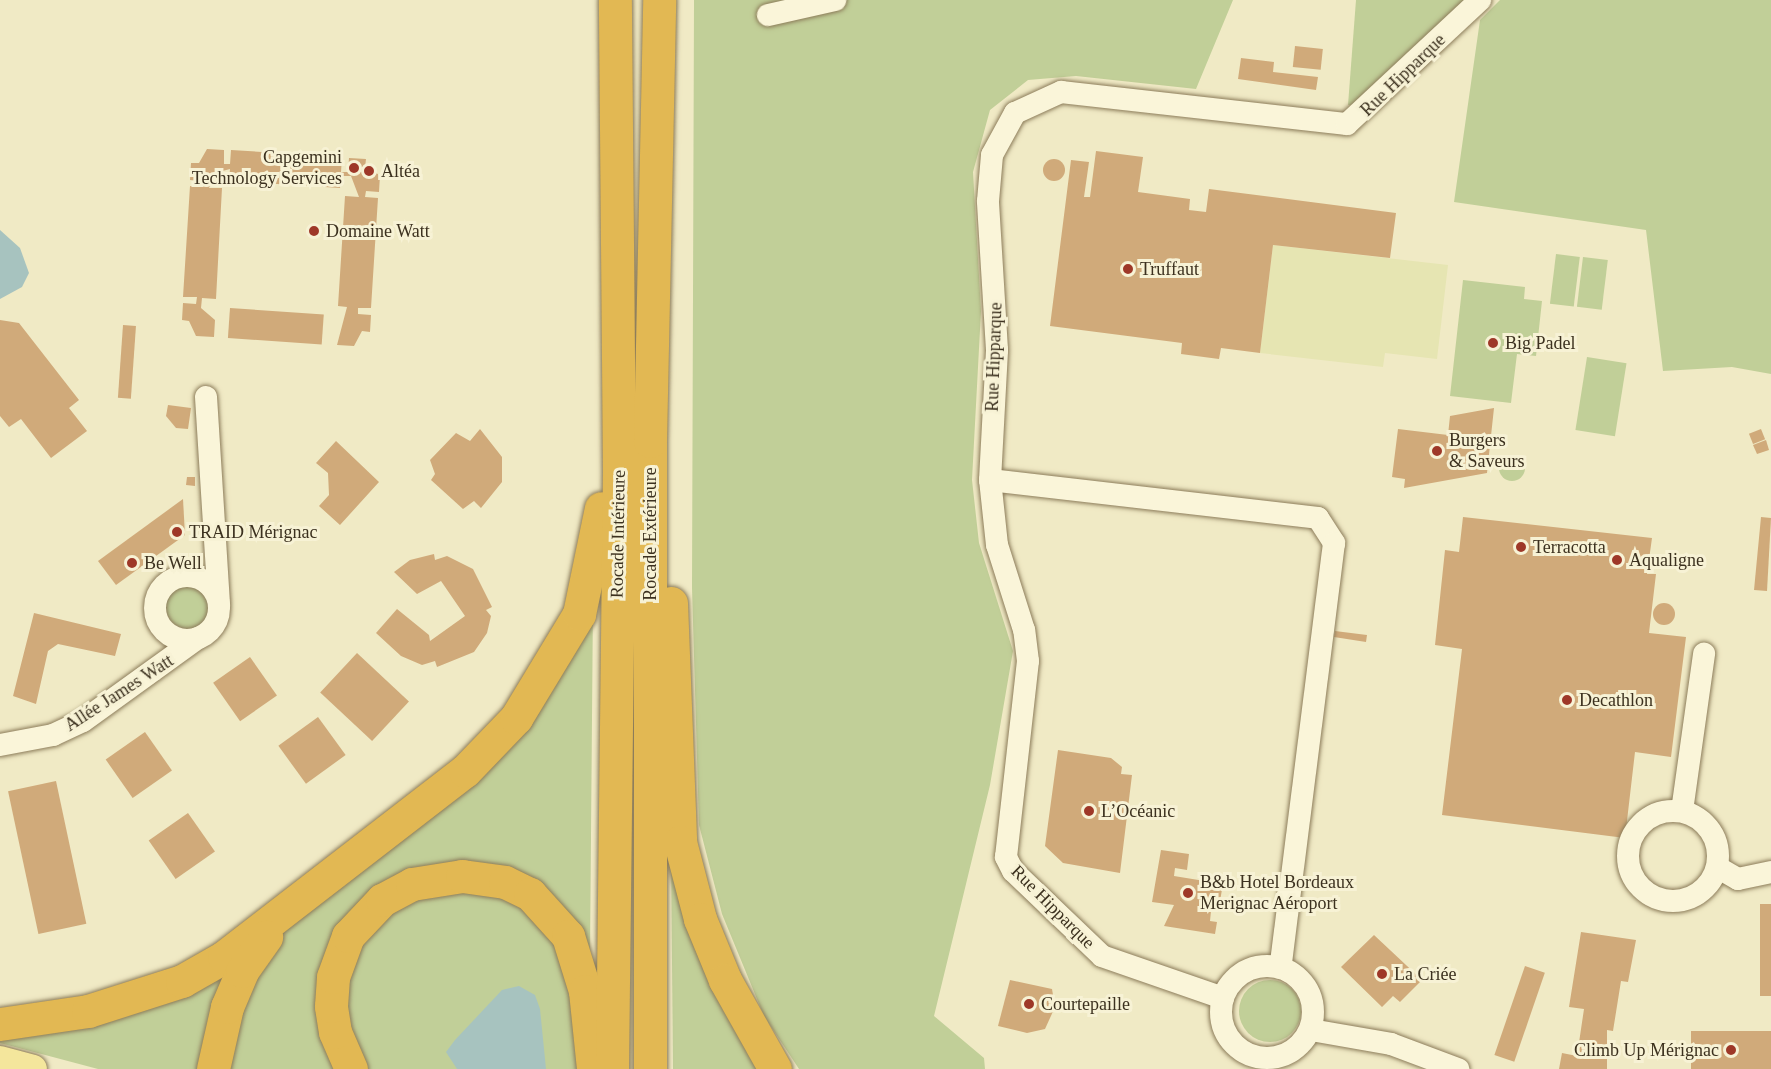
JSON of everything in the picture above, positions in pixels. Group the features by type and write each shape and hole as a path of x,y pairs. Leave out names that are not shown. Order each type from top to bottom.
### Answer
{"highway":[{"name":"Rocade Intérieure","path":"612,1069 619,472 615,0"},
{"name":"Rocade Extérieure","path":"650,1069 650,441 659,0"},
{"path":"650,441 669,491 680,842 700,919 725,980 775,1069"},
{"path":"213,1069 226,1007 242,971 266,937 444,797 465,771 516,718 575,622 590,581 600,510 619,472"},
{"path":"0,1024 88,1011 182,981 224,957 465,771"},
{"path":"351,1069 335,1032 331,1006 333,977 348,936 381,900 412,884 462,876 505,882 530,894 568,936 585,991 593,1069"}],"main road":[{"path":"0,1060 33,1069"}],"street":[{"path":"768,15 835,0"},
{"name":"Rue Hipparque","path":"1223,998 1101,956 1013,871 1006,856 1027,645 997,545 990,480 997,350 990,166 1000,132 1016,113 1042,97 1074,92 1347,124 1480,0"},
{"path":"206,397 219,606 214,626 198,638 167,633 156,616 158,595 172,579 193,576 211,586 219,606"},
{"path":"990,480 1318,518 1334,543 1280,968"},
{"name":"Allée James Watt","path":"0,745 53,735 83,721 198,638"},
{"path":"1682,812 1704,654"},
{"path":"1667,811 1682,812 1695,817 1715,838 1717,867 1711,880 1688,899 1658,899 1634,880 1628,851 1640,824 1667,811"},
{"path":"1717,867 1738,879 1771,872"},
{"path":"1280,968 1300,980 1312,999 1311,1030 1290,1053 1241,1061 1224,1030 1223,998 1229,985 1252,969 1280,968"},
{"path":"1311,1030 1391,1044 1458,1069"}],"green space":[{"path":"694,0 1233,0 1196,89 1076,76 1028,80 990,110 973,172 981,311 972,480 979,543 1013,651 990,785 934,1016 984,1058 985,1069 799,1069 764,1016 722,914 699,825 692,588"},
{"path":"1356,0 1467,0 1357,106 1348,105"},
{"path":"1500,0 1771,0 1771,374 1732,367 1663,371 1646,230 1454,202 1480,20"},
{"path":"1273,245 1448,265 1437,359 1385,353 1383,367 1260,353"},
{"path":"1556,254 1580,257 1574,307 1550,304"},
{"path":"1583,257 1608,260 1602,310 1577,307"},
{"path":"1463,280 1525,287 1524,299 1542,301 1536,356 1517,354 1511,403 1450,396"},
{"path":"1587,357 1627,363 1615,436 1575,430"},
{"path":"1512,455 1521,459 1525,468 1521,477 1512,481 1503,477 1499,468 1503,459"},
{"path":"188,585 197,586 204,591 209,598 209,616 204,623 197,628 188,629 179,628 172,623 167,616 166,607 167,598 172,591 179,586"},
{"path":"593,601 590,955 509,871 352,911 336,1069 223,1069 254,970 282,934 459,788"},
{"path":"671,853 761,1069 673,1069"},
{"path":"439,890 481,891 524,907 556,940 574,987 580,1069 365,1069 351,1041 343,999 352,954 377,922 407,901"},
{"path":"232,963 200,1069 98,1069 0,1043 0,1031"},
{"path":"1264,980 1276,980 1292,989 1299,999 1301,1011 1299,1023 1292,1033 1276,1042 1264,1042 1253,1037 1244,1028 1239,1017 1239,1005 1244,994 1253,985"}],"water":[{"path":"0,230 20,248 29,273 22,287 0,299"},
{"path":"519,986 535,995 540,1009 546,1069 457,1069 446,1052 502,990"}],"building":[{"path":"1295,46 1323,49 1321,70 1293,67"},
{"path":"1241,58 1274,62 1273,72 1318,77 1316,90 1238,79"},
{"path":"207,149 224,150 224,164 230,164 231,150 342,157 341,172 348,172 349,158 366,159 365,168 380,175 379,192 366,191 365,197 378,198 371,308 358,308 358,314 371,315 370,332 362,331 354,346 337,345 347,307 338,306 345,196 359,197 351,176 341,176 340,188 229,181 230,169 215,173 209,188 222,188 216,299 202,298 201,308 215,320 214,337 196,336 189,321 182,320 183,303 196,304 197,297 183,297 190,186 203,187 204,181 190,180 191,163 199,163"},
{"path":"1096,151 1143,157 1138,192 1190,199 1189,210 1206,212 1209,189 1396,213 1390,258 1273,245 1260,353 1221,348 1219,359 1181,354 1182,343 1050,326 1071,160 1089,162 1084,197 1090,197"},
{"path":"1050,159 1058,159 1065,166 1065,174 1058,181 1050,181 1043,174 1043,166"},
{"path":"230,308 324,315 322,344 228,338"},
{"path":"0,320 19,323 79,400 69,408 87,431 51,458 21,419 9,427 0,416"},
{"path":"123,325 136,326 131,399 118,398"},
{"path":"168,405 191,408 188,429 176,428 166,416"},
{"name":"Burgers & Saveurs","path":"1494,408 1487,473 1404,488 1405,479 1392,477 1398,429 1448,435 1450,416"},
{"path":"480,429 502,457 502,482 481,508 474,501 463,509 431,480 435,474 430,460 456,433 470,441"},
{"path":"1761,429 1765,439 1753,444 1749,434"},
{"path":"1766,440 1769,450 1757,454 1753,445"},
{"path":"336,441 379,482 340,525 319,506 329,495 328,473 316,463"},
{"path":"187,477 195,477 195,486 186,485"},
{"path":"183,499 185,535 116,585 98,561"},
{"name":"Decathlon","path":"1463,517 1652,538 1647,574 1656,574 1649,633 1686,637 1671,757 1635,752 1625,838 1442,815 1462,649 1435,645 1445,550 1459,552"},
{"path":"1761,517 1771,518 1767,591 1754,590"},
{"path":"434,554 435,560 447,556 473,569 492,607 486,610 491,616 487,633 474,652 437,667 435,661 422,665 401,656 376,633 397,609 429,635 430,641 465,616 441,581 417,594 394,572 410,560"},
{"path":"1664,603 1672,606 1675,614 1672,622 1664,625 1656,622 1653,614 1656,606"},
{"path":"34,613 121,634 115,656 58,644 48,651 36,704 13,696"},
{"path":"1335,631 1367,635 1366,642 1334,637"},
{"path":"357,653 409,701 372,741 320,692"},
{"path":"250,657 277,696 240,721 213,683"},
{"path":"318,717 346,755 306,784 278,746"},
{"path":"145,732 172,771 133,798 106,760"},
{"name":"L’Océanic","path":"1058,750 1111,758 1122,767 1121,774 1132,775 1120,873 1063,863 1045,846"},
{"path":"56,781 86,924 38,934 8,791"},
{"path":"188,813 215,852 176,879 149,841"},
{"name":"B&b Hotel Bordeaux Merignac Aéroport","path":"1161,850 1189,854 1187,870 1175,868 1174,876 1223,884 1218,912 1211,911 1210,921 1217,922 1215,934 1164,926 1174,905 1152,902"},
{"path":"1760,904 1771,904 1771,996 1760,996"},
{"path":"1581,932 1636,940 1628,982 1621,981 1613,1031 1607,1030 1607,1069 1559,1069 1562,1053 1577,1056 1584,1009 1569,1007"},
{"name":"La Criée","path":"1374,935 1422,980 1400,1002 1393,996 1382,1007 1341,967"},
{"path":"1525,966 1545,973 1514,1062 1494,1055"},
{"name":"Courtepaille","path":"1010,980 1052,989 1055,1007 1045,1029 1027,1033 998,1026"},
{"name":"Climb Up Mérignac","path":"1691,1031 1771,1031 1771,1069 1691,1069"}],"place":[{"name":"Capgemini Technology Services","path":"354,168"},
{"name":"Altéa","path":"369,171"},
{"name":"Domaine Watt","path":"314,231"},
{"name":"Truffaut","path":"1128,269"},
{"name":"Big Padel","path":"1493,343"},
{"name":"Burgers & Saveurs","path":"1437,451"},
{"name":"TRAID Mérignac","path":"177,532"},
{"name":"Terracotta","path":"1521,547"},
{"name":"Aqualigne","path":"1617,560"},
{"name":"Be Well","path":"132,563"},
{"name":"Decathlon","path":"1567,700"},
{"name":"L’Océanic","path":"1089,811"},
{"name":"B&b Hotel Bordeaux Merignac Aéroport","path":"1188,893"},
{"name":"La Criée","path":"1382,974"},
{"name":"Courtepaille","path":"1029,1004"},
{"name":"Climb Up Mérignac","path":"1731,1050"}]}
